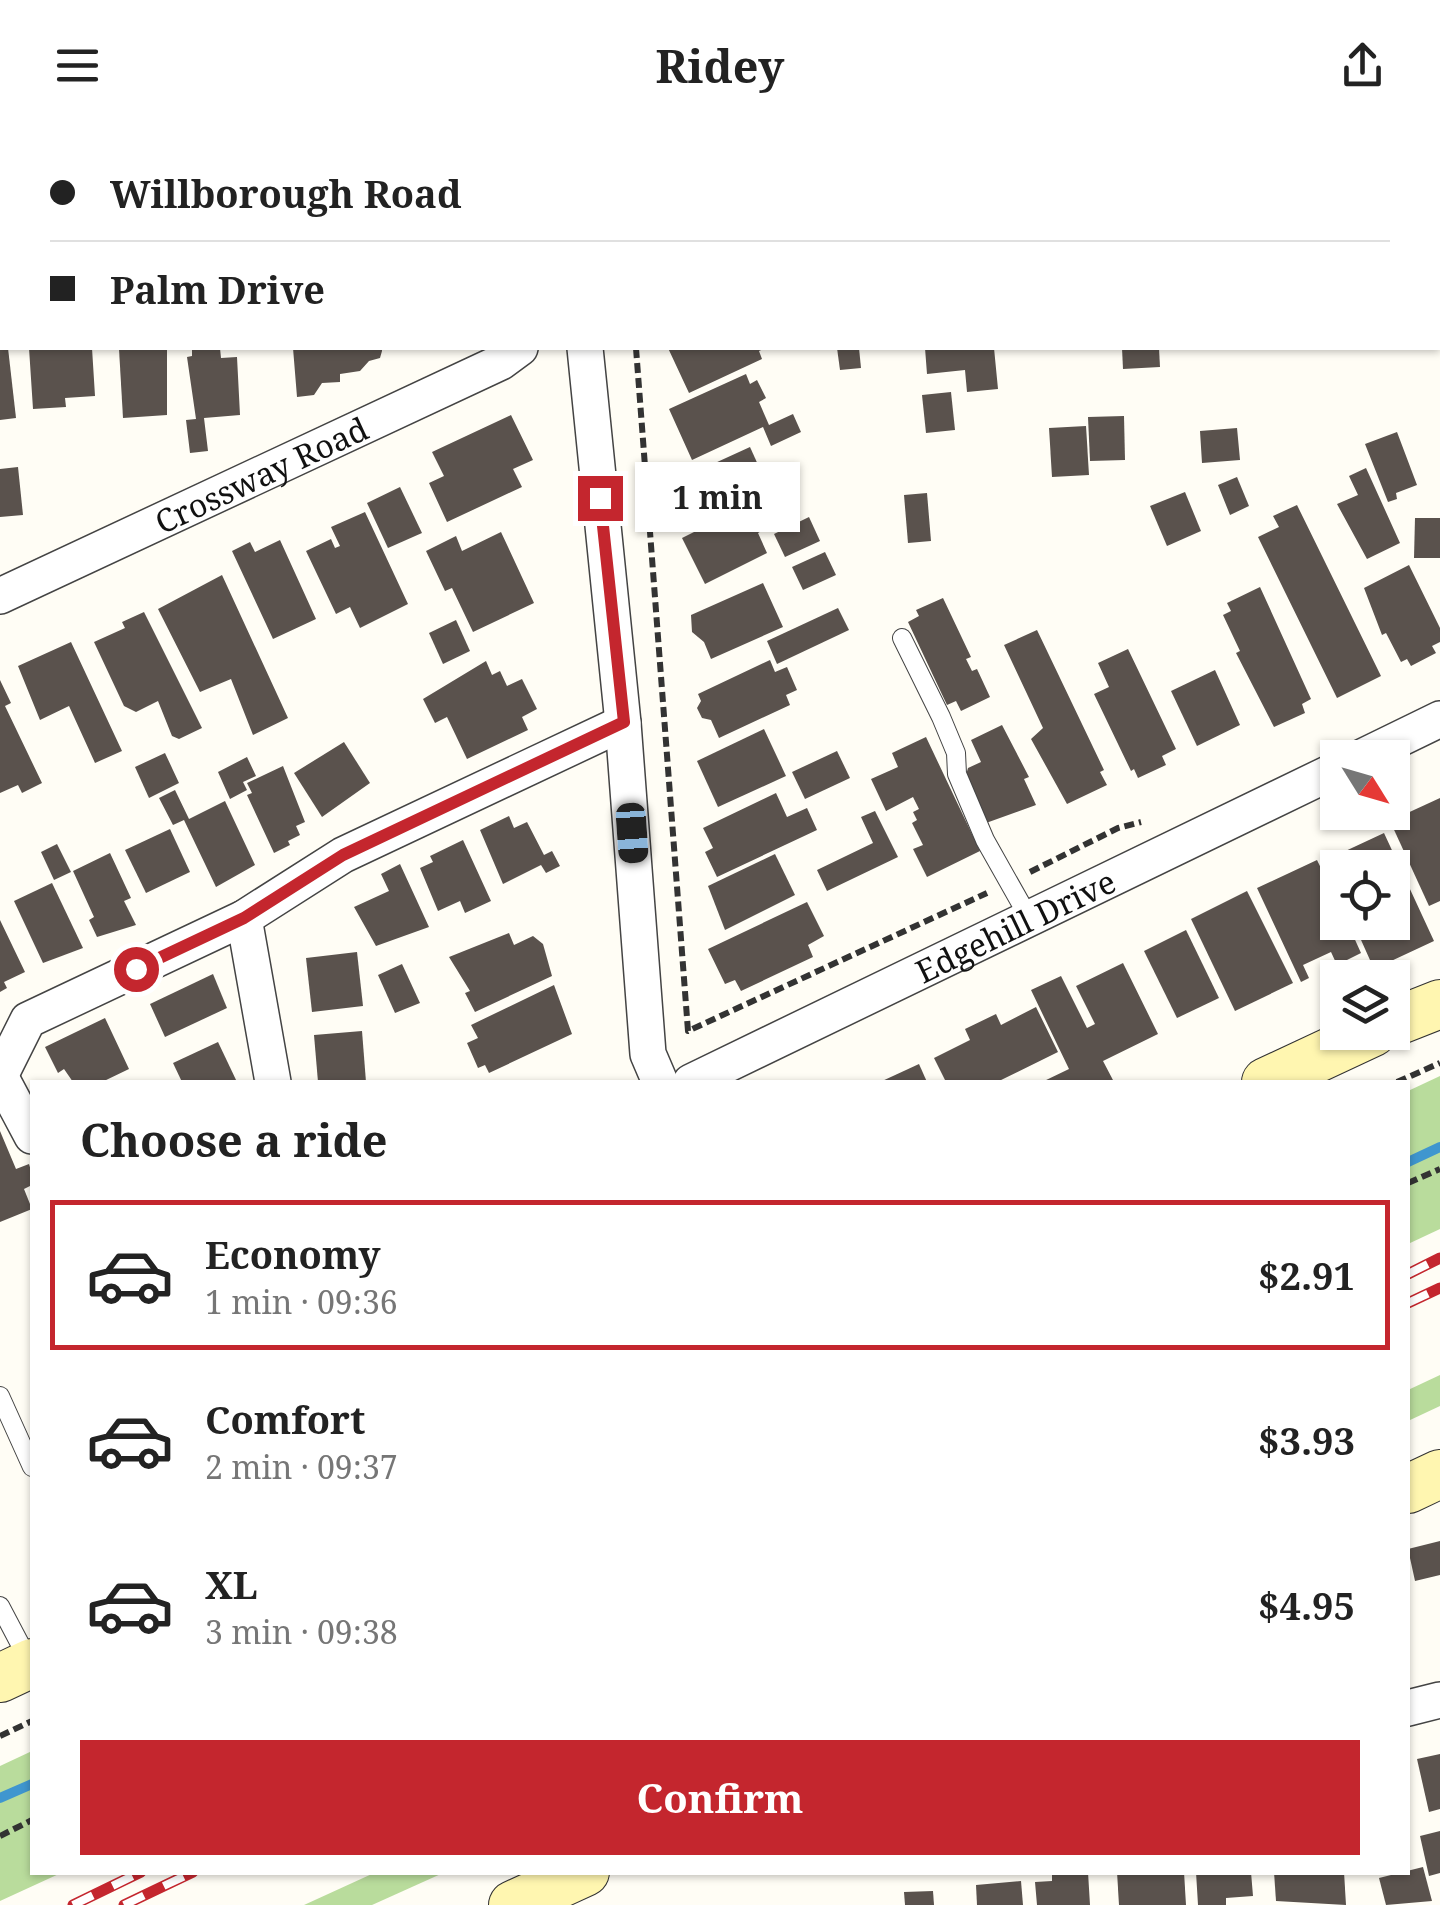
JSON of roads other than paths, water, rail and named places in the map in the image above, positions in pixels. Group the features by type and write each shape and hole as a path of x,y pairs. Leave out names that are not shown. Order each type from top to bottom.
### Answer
{"main road":[{"path":"1270,1080 1334,1050"},
{"path":"1410,1488 1440,1474"},
{"path":"532,1901 579,1875"}],"street":[{"name":"Crossway Road","path":"0,596 483,370 517,350"},
{"path":"585,350 624,722 648,1054 659,1080"},
{"path":"1397,740 1440,719"},
{"path":"30,1132 0,1076 28,1020 244,918 343,855 624,722"},
{"name":"Edgehill Drive","path":"695,1080 1320,777"},
{"path":"244,918 273,1080"},
{"path":"1410,1708 1440,1700"}],"lane":[{"path":"902,638 956,753 957,774 1028,918"},
{"path":"0,1396 30,1462"},
{"path":"0,1606 21,1668"}],"waterway":[{"path":"1410,1161 1440,1147"},
{"path":"0,1798 30,1785"}],"railway":[{"path":"1410,1273 1440,1258"},
{"path":"1410,1302 1440,1288"},
{"path":"73,1905 135,1875"},
{"path":"124,1905 187,1875"}]}
